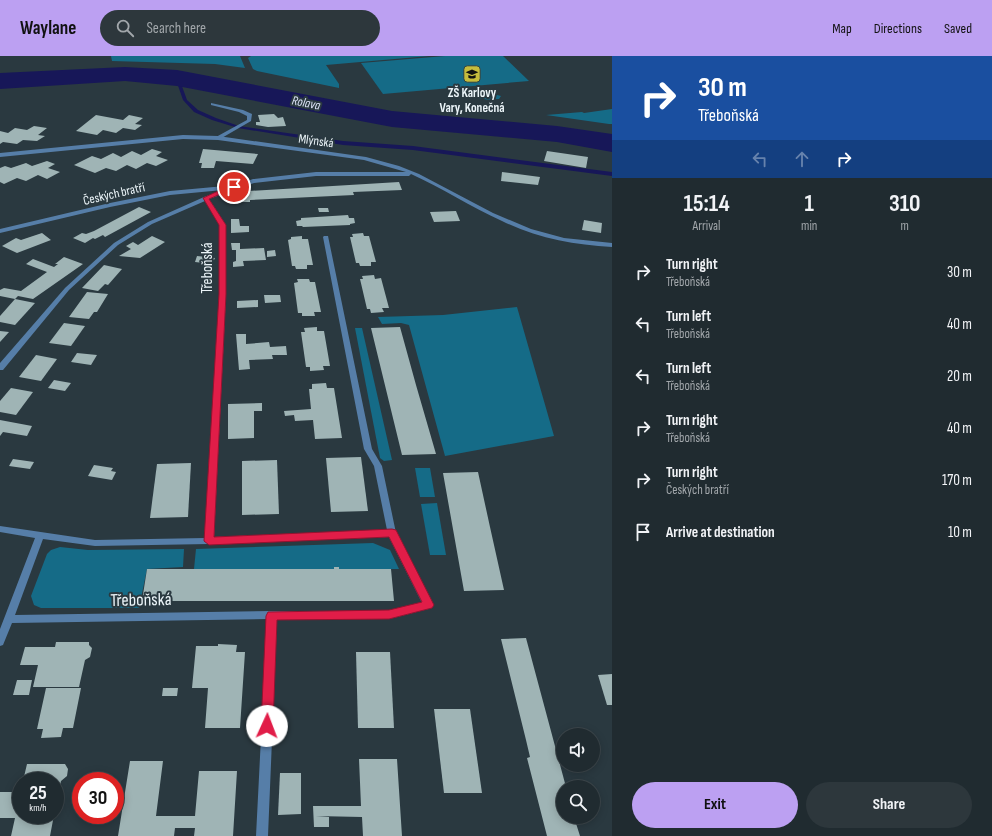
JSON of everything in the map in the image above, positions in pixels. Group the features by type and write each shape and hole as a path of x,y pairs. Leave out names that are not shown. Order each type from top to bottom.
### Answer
{"street":[{"path":"213,104 241,111 250,115 249,120 236,129 218,138"},
{"name":"Mlýnská","path":"0,155 161,138 218,138 364,158 416,174 516,226 549,237 582,244 612,246"},
{"name":"Českých bratří","path":"0,231 110,205 170,193 234,187 272,178 316,174 416,174"},
{"name":"Českých bratří","path":"206,198 234,187"},
{"path":"0,368 67,289 116,244 150,223 206,198"},
{"name":"Třeboňská","path":"206,198 223,225 222,294 209,541"},
{"name":"Třeboňská","path":"10,619 389,615 428,605 392,533 378,466 368,449 326,237"},
{"path":"0,529 95,543 209,541 392,533"},
{"path":"0,642 10,619 40,536"},
{"path":"262,836 272,616"}],"shaded area":[{"path":"111,56 240,56 245,68 215,64 112,61"},
{"path":"251,56 429,56 326,65 339,84 339,88 257,71 253,69 248,58"},
{"path":"445,56 503,56 529,81 383,94 361,63"},
{"path":"488,89 493,94 501,96 499,99 482,99 467,92"},
{"path":"612,109 612,124 546,115 584,113"},
{"path":"517,307 554,436 445,456 409,325 401,323 382,324 378,317 443,315"},
{"path":"355,328 362,328 392,460 384,461 380,458"},
{"path":"415,468 430,468 435,497 420,497"},
{"path":"437,503 446,555 430,555 421,504"},
{"path":"373,543 390,550 399,569 194,569 196,549"},
{"path":"60,547 88,550 184,549 183,567 147,569 139,608 41,608 34,605 31,596 47,554 51,550"}],"building":[{"path":"274,114 278,118 283,117 286,126 268,127 256,125 256,122 260,122 258,115"},
{"path":"96,115 123,120 129,115 143,118 135,124 142,125 135,130 123,128 116,133 103,130 97,135 76,131"},
{"path":"34,126 47,128 38,135 45,136 37,141 23,140 17,144 3,142 0,144 0,131 8,133 15,128 27,130"},
{"path":"152,149 162,152 156,156 168,160 156,166 147,163 136,169 127,165 116,171 106,168 95,173 74,165 92,156 101,159 113,153 121,157 132,151 141,155"},
{"path":"203,149 258,154 253,164 216,161 214,168 201,168 202,163 199,163"},
{"path":"547,151 588,157 586,168 544,161"},
{"path":"47,161 55,164 48,168 60,172 47,179 38,175 26,181 17,178 4,184 0,182 0,168 5,166 11,168 26,163 32,166"},
{"path":"502,172 540,177 538,185 501,181"},
{"path":"399,182 402,190 353,192 354,195 250,200 250,202 239,202 238,194 249,193 249,191"},
{"path":"139,207 151,212 105,237 103,235 95,239 93,238 85,243 73,238 82,233 86,234 94,231"},
{"path":"318,208 328,208 329,212 319,212"},
{"path":"456,211 460,221 434,222 430,212"},
{"path":"348,215 349,218 354,218 355,223 350,225 303,227 297,226 296,221 301,220 301,218"},
{"path":"231,219 239,219 240,226 249,226 249,232 231,233"},
{"path":"584,220 602,223 601,233 582,230"},
{"path":"42,233 51,240 17,253 2,246 16,238 21,240"},
{"path":"363,233 364,236 369,236 376,262 371,262 371,266 360,266 359,263 356,263 350,237 353,237 352,234"},
{"path":"152,236 165,242 140,258 119,256 131,249 126,246 133,242 138,245"},
{"path":"302,236 302,239 308,239 313,265 307,265 307,269 296,269 295,266 292,266 288,240 291,239 291,237"},
{"path":"231,243 240,243 240,249 264,248 266,260 243,261 244,266 233,267 233,262 236,261 236,250 232,250"},
{"path":"275,250 276,256 267,257 267,251"},
{"path":"197,256 215,258 212,264 195,262"},
{"path":"64,257 83,264 33,299 18,296 15,299 0,296 0,290 4,288 21,291 47,272 26,264 33,259 54,267 58,264 55,264"},
{"path":"104,265 122,269 108,285 105,284 98,291 82,288"},
{"path":"374,275 375,279 381,278 389,308 382,308 384,312 371,313 370,309 367,309 360,279 363,279 362,276"},
{"path":"297,279 309,279 310,282 315,282 321,312 314,312 315,316 302,316 302,313 298,313 294,283 298,282"},
{"path":"87,292 108,294 97,312 94,312 89,319 69,317"},
{"path":"264,295 280,295 281,302 265,303"},
{"path":"15,299 35,303 15,325 0,322 0,316"},
{"path":"258,300 258,307 237,308 237,301"},
{"path":"64,323 85,326 71,346 49,343"},
{"path":"317,327 317,331 324,331 330,366 323,366 324,370 310,371 310,367 306,367 301,332 305,332 304,328"},
{"path":"400,327 436,454 402,455 371,328"},
{"path":"0,331 9,332 0,342"},
{"path":"236,334 246,334 246,344 269,342 270,347 286,346 287,355 272,355 273,359 249,360 250,369 239,370"},
{"path":"77,353 97,355 91,365 71,362"},
{"path":"36,355 57,359 41,381 19,377"},
{"path":"54,380 71,383 65,391 48,388"},
{"path":"326,383 327,388 334,388 342,438 315,439 313,420 295,421 294,415 285,416 284,411 311,409 309,389 312,389 312,384"},
{"path":"11,388 33,392 16,415 0,412 0,401"},
{"path":"262,403 262,411 254,411 254,438 228,439 228,404"},
{"path":"0,420 32,426 27,436 3,432 0,436"},
{"path":"361,457 368,511 331,512 326,458"},
{"path":"13,459 34,462 30,469 9,466"},
{"path":"277,460 279,514 242,515 242,461"},
{"path":"191,463 188,517 150,518 157,464"},
{"path":"94,465 113,468 111,471 116,472 112,480 88,476"},
{"path":"478,472 504,590 464,591 443,473"},
{"path":"334,567 339,567 339,569 391,569 394,601 142,601 147,569 334,569"},
{"path":"526,638 556,750 556,772 562,772 564,780 556,780 556,824 576,824 580,836 547,836 527,758 530,757 501,639"},
{"path":"56,642 89,642 89,645 92,648 90,657 85,660 79,687 33,687 38,665 20,665 25,647 55,647"},
{"path":"218,644 237,645 236,652 245,652 240,728 205,728 208,688 192,688 196,646 218,646"},
{"path":"356,652 390,652 394,728 358,728"},
{"path":"612,674 612,705 607,705 598,675"},
{"path":"17,680 32,680 29,695 13,695"},
{"path":"46,688 81,688 73,728 63,728 61,737 41,738 43,729 37,729"},
{"path":"163,688 178,688 177,696 162,696"},
{"path":"434,709 470,709 482,793 444,793"},
{"path":"359,759 397,759 402,836 363,836 362,817 316,816 329,817 329,827 314,827 313,806 361,806"},
{"path":"130,761 163,761 156,816 195,816 199,771 237,771 233,836 194,836 195,828 175,828 174,836 118,836 120,824 124,824 124,798"},
{"path":"27,764 65,764 68,769 67,776 64,778 64,772 25,772"},
{"path":"280,773 301,773 301,814 278,815"},
{"path":"0,792 12,792 12,818 0,818"},
{"path":"14,824 52,824 50,836 11,836"}],"waterway":[{"name":"Rolava","path":"0,81 125,74 177,78 392,119 557,134 612,143"},
{"path":"177,78 185,100 196,111 238,127 343,143 413,148 612,174"}],"place":[{"name":"ZŠ Karlovy Vary, Konečná","path":"472,74"}],"route":[{"path":"234,187 206,198 223,225 222,294 209,541 269,537 392,533 428,605 389,615 272,616 267,726"}]}
